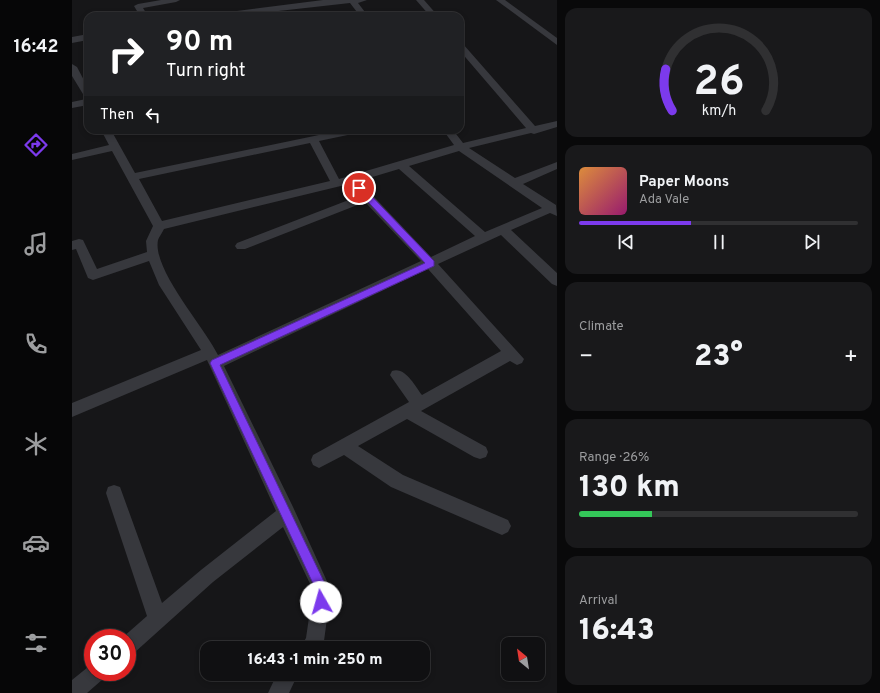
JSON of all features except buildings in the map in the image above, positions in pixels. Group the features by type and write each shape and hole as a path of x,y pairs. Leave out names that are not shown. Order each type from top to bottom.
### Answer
{"street":[{"path":"142,12 138,6 176,0"},
{"path":"229,12 326,1 363,0"},
{"path":"420,0 430,12"},
{"path":"500,0 557,42"},
{"path":"353,1 361,12"},
{"path":"72,40 84,38"},
{"path":"464,51 534,131"},
{"path":"72,67 84,90"},
{"path":"72,105 84,103"},
{"path":"159,226 351,180 460,147 534,131 557,124"},
{"path":"108,134 159,226"},
{"path":"133,177 340,134"},
{"path":"451,134 460,147 554,210"},
{"path":"313,140 336,183"},
{"path":"72,157 115,147"},
{"path":"401,165 485,238"},
{"path":"514,183 557,165"},
{"path":"319,460 413,407 514,356 431,264 351,180"},
{"path":"241,246 367,196"},
{"path":"72,410 212,357 431,264 502,229 554,210"},
{"path":"159,226 152,241 152,256 164,282 212,357 287,513 322,590 315,641"},
{"path":"502,229 557,281"},
{"path":"72,246 79,243 94,275 152,256"},
{"path":"397,375 413,407 480,452"},
{"path":"344,446 397,481 502,526"},
{"path":"114,493 158,619"},
{"path":"136,638 207,576 287,513"},
{"path":"72,693 86,681"},
{"path":"278,693 284,681"}],"route":[{"path":"321,602 322,590 215,363 431,264 359,188"}]}
